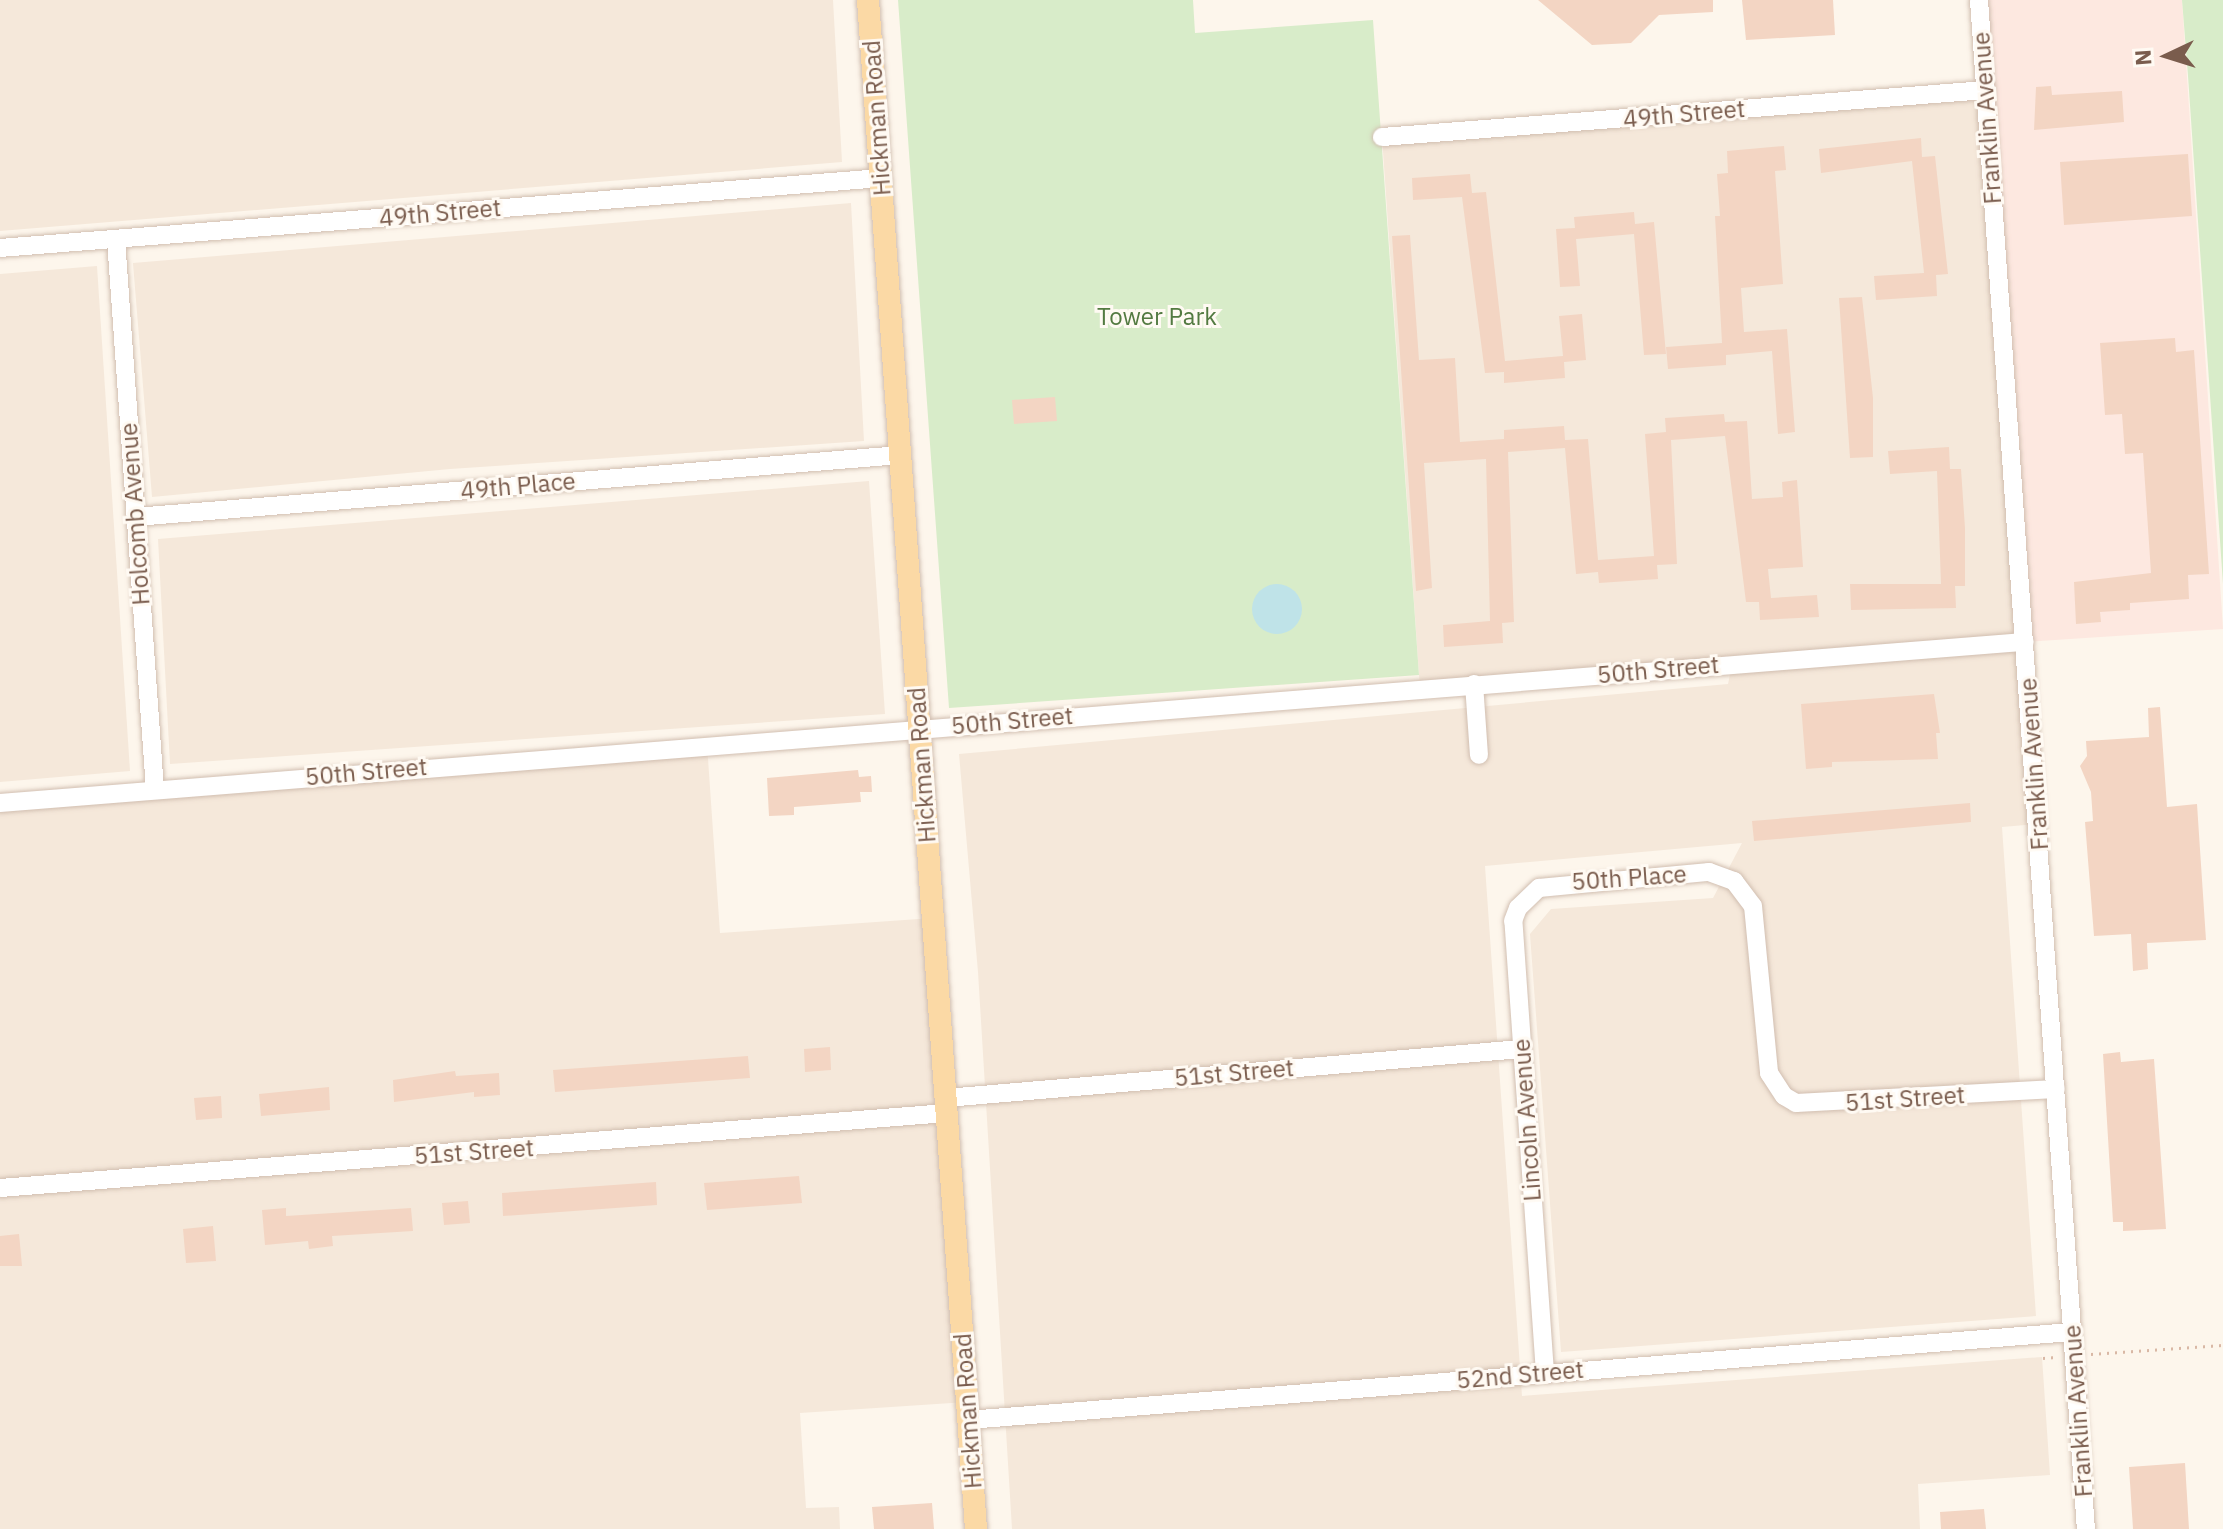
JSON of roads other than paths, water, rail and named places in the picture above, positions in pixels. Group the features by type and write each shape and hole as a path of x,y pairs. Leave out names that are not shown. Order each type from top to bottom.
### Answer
{"main road":[{"name":"Hickman Road","path":"868,0 976,1529"}],"street":[{"name":"Franklin Avenue","path":"1979,0 2086,1529"},
{"name":"49th Street","path":"1382,137 1986,90"},
{"name":"49th Street","path":"0,248 881,178"},
{"name":"Holcomb Avenue","path":"116,239 155,790"},
{"name":"49th Place","path":"135,517 900,455"},
{"name":"50th Street","path":"0,803 2025,642"},
{"path":"1474,684 1479,755"},
{"name":"50th Place","path":"1549,885 1709,872 1734,881 1753,906 1769,1073"},
{"name":"Lincoln Avenue","path":"1545,1373 1513,921 1527,896 1549,885"},
{"name":"51st Street","path":"0,1188 946,1105 1521,1049"},
{"name":"51st Street","path":"1769,1073 1784,1096 1809,1106 2056,1089"},
{"name":"52nd Street","path":"968,1420 2072,1332"}],"water":[{"path":"1277,584 1295,591 1302,609 1295,627 1277,634 1259,627 1252,609 1259,591"}],"park label":[{"name":"Tower Park","path":"1157,317"}]}
